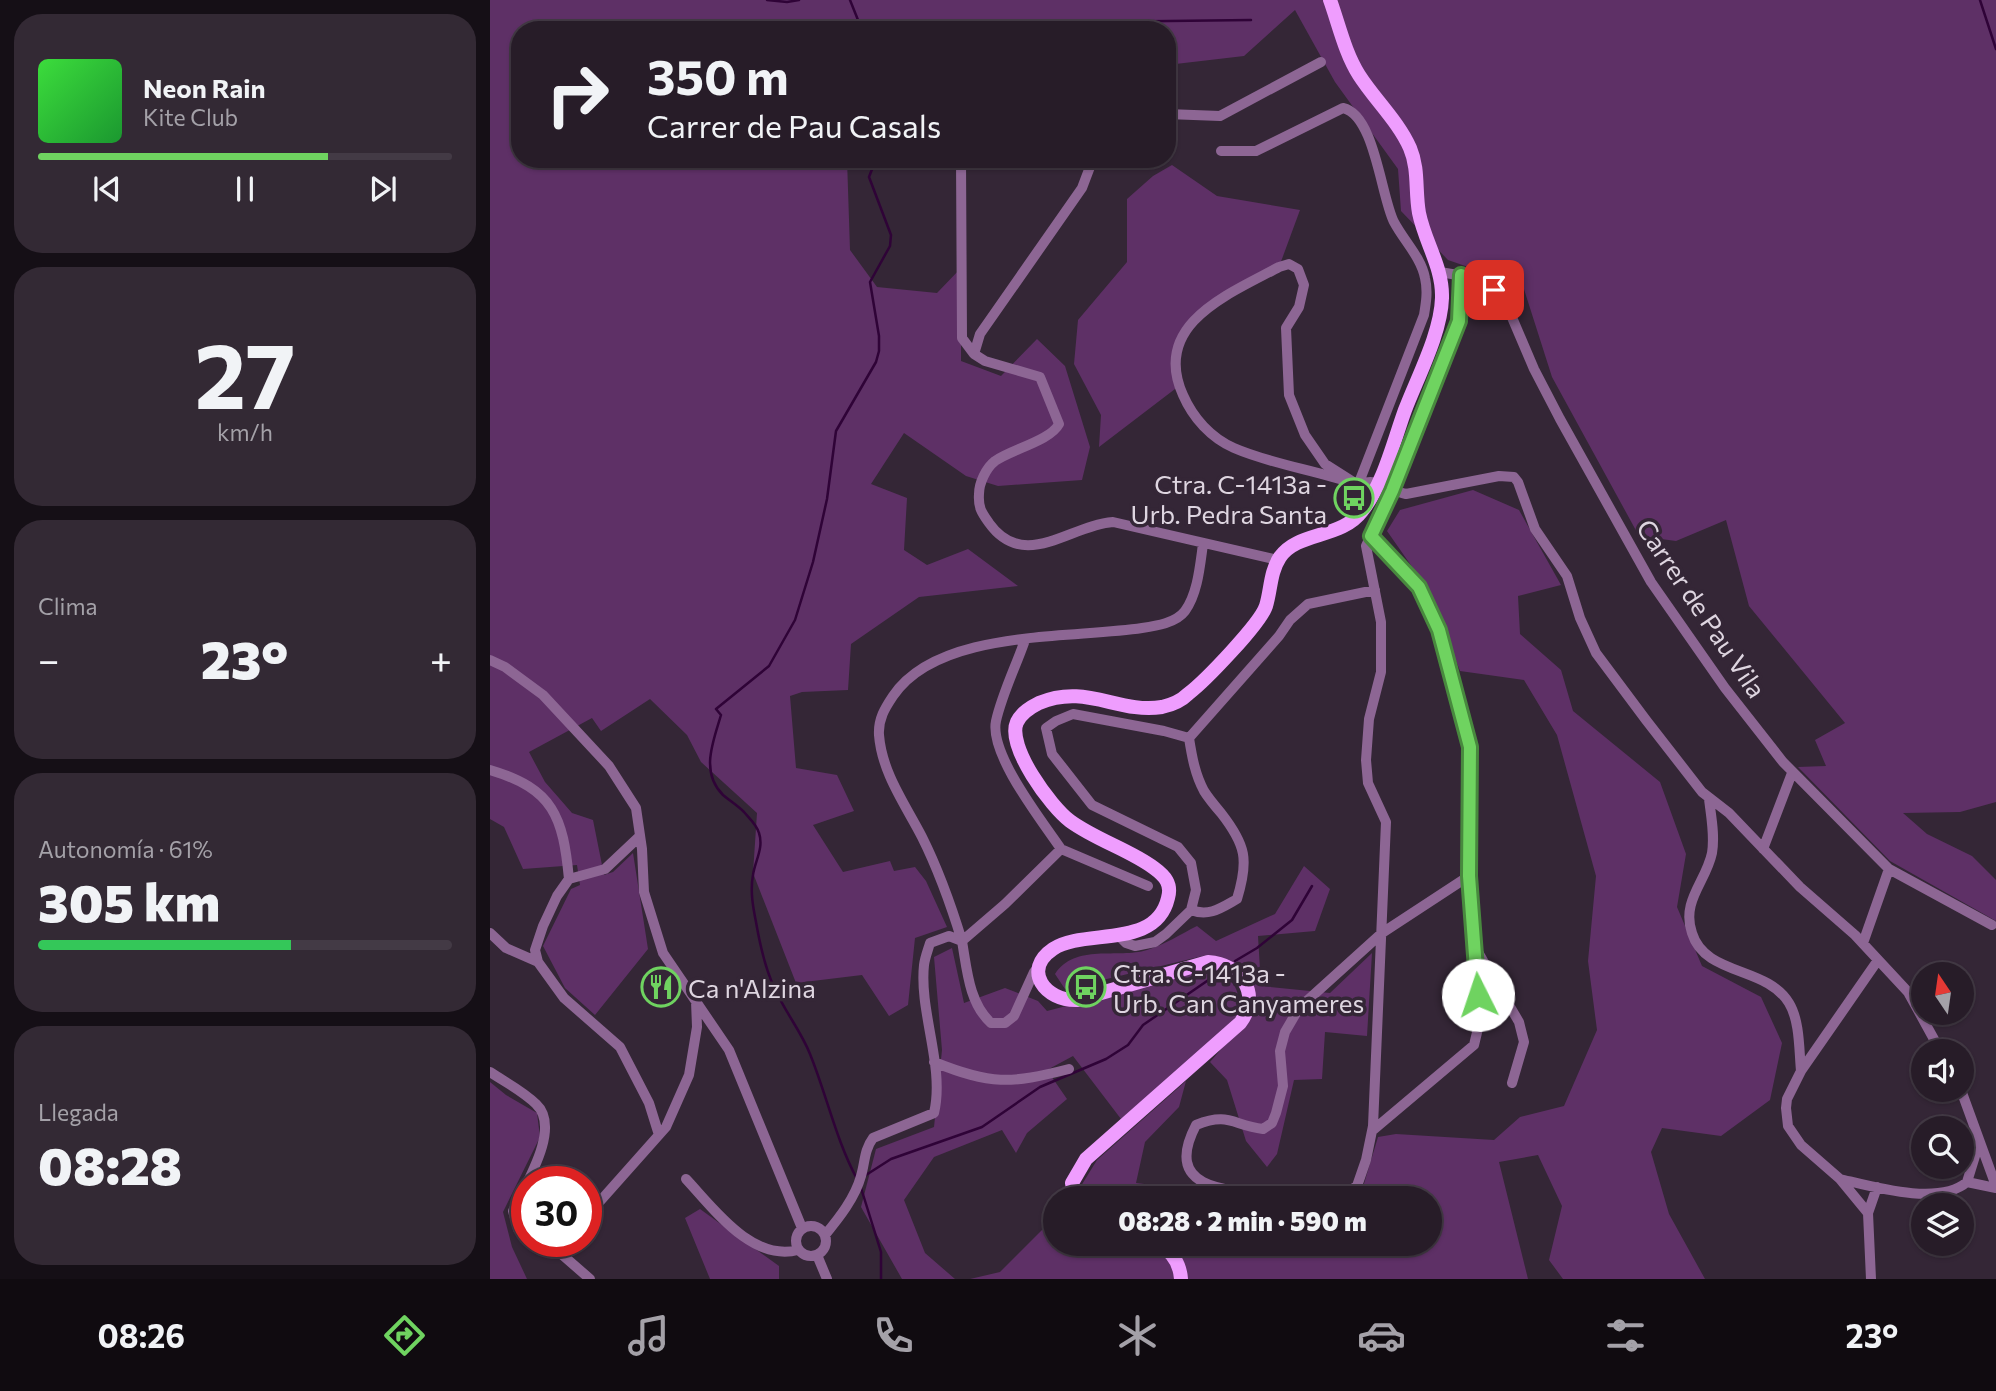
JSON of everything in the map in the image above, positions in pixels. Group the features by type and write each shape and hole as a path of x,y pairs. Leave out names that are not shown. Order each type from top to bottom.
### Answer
{"main road":[{"path":"1073,1186 1072,1182 1086,1159 1240,1023 1246,1015 1250,993 1240,974 1220,963 1208,962 1077,1000 1054,997 1046,989 1039,977 1039,967 1051,951 1061,945 1119,936 1141,929 1160,914 1168,898 1166,876 1149,863 1109,845 1067,819 1028,769 1017,747 1016,723 1028,708 1051,698 1081,695 1142,708 1166,706 1188,695 1257,623 1266,606 1278,560 1289,548 1342,528 1353,521 1366,505 1378,482 1438,321 1442,299 1440,272 1419,211 1417,173 1410,147 1351,62 1330,0"},
{"path":"1172,1256 1177,1261 1181,1279"}],"street":[{"path":"1176,114 1220,116 1321,62"},
{"path":"1221,151 1256,151 1343,108 1350,109 1363,127 1381,175 1393,220 1423,271 1427,289 1424,315 1357,485"},
{"path":"961,168 961,338 974,354 985,361 1040,377 1059,424 1055,432 1012,450 992,463 979,485 978,507 996,533 1021,546 1050,543 1096,523 1112,522 1278,560"},
{"path":"974,354 980,334 1082,188 1090,168"},
{"path":"1383,510 1366,505 1357,485 1325,464 1305,435 1289,395 1286,328 1299,307 1304,285 1298,269 1289,264 1279,267 1211,304 1193,322 1178,345 1176,380 1188,406 1204,428 1233,448 1357,485 1368,480 1378,482 1392,491 1406,494 1499,476 1514,477 1535,529 1567,576 1586,634 1596,653 1690,779 1709,799 1730,813 1763,849 1863,943 1908,992 1934,1039"},
{"name":"Carrer de Pau Vila","path":"1440,272 1461,275 1494,290 1505,300 1534,369 1651,582 1725,688 1792,773 1889,869 1992,925"},
{"path":"1461,275 1459,321 1392,491 1366,546 1381,622 1381,672 1369,719 1366,760 1368,783 1387,822 1382,933 1372,1131 1366,1160 1357,1186 1342,1196 1226,1191 1206,1185 1192,1175 1186,1159 1188,1140 1196,1125 1211,1119 1227,1118 1246,1127 1263,1129 1272,1123 1283,1086 1280,1051 1285,1032 1299,1008 1382,933 1469,876"},
{"path":"1371,536 1419,587 1439,630 1470,747 1469,876 1480,1020 1474,1045 1372,1131"},
{"path":"1039,967 1034,972 1014,1016 1005,1023 991,1023 980,1013 969,981 962,941 946,888 895,789 881,754 879,730 882,712 904,680 923,667 952,654 993,642 1121,631 1166,624 1185,612 1197,582 1203,544"},
{"path":"1191,910 1199,913 1213,912 1237,899 1244,875 1242,846 1205,792 1193,765 1189,738 1290,620 1308,604 1375,590"},
{"path":"1025,640 995,723 997,740 1007,766 1060,849 1148,886"},
{"path":"490,660 505,667 543,695 609,766 636,808 644,892 663,953 729,1050 802,1228"},
{"path":"1119,936 1126,943 1135,946 1155,942 1191,910 1196,890 1191,863 1178,847 1092,805 1052,754 1046,728 1073,715 1189,738"},
{"path":"490,770 515,778 543,795 565,839 569,879"},
{"path":"1763,849 1792,773"},
{"path":"1709,799 1712,851 1709,864 1690,903 1692,934 1703,953 1766,982 1780,991 1789,1002 1794,1014 1801,1071"},
{"path":"640,836 605,869 569,879 557,896 535,950 538,962 564,998 620,1047 649,1103 659,1135"},
{"path":"962,941 1005,904 1060,849"},
{"path":"1863,943 1889,869"},
{"path":"490,933 506,948 538,962"},
{"path":"825,1235 817,1227 802,1228 795,1238 798,1250 806,1256 817,1255 825,1247 825,1235 843,1213 860,1179 867,1147 873,1138 934,1113 939,1095 924,965 930,943 949,936 962,941"},
{"path":"1474,945 1519,1022 1524,1042 1518,1070 1512,1083"},
{"path":"1868,1213 1840,1180 1801,1145 1788,1126 1786,1108 1787,1099 1801,1071 1878,960"},
{"path":"1024,993 1034,988 1046,989"},
{"path":"602,1199 666,1127 689,1074 696,1027 696,1001"},
{"path":"934,1062 979,1078 1011,1081 1069,1069"},
{"path":"490,1072 538,1105 546,1132 534,1166"},
{"path":"1965,1102 1996,1187"},
{"path":"1840,1180 1937,1194 1954,1190 1967,1182 1979,1143"},
{"path":"686,1179 718,1213 762,1249 777,1253 798,1250"},
{"path":"1967,1182 1996,1187"},
{"path":"1871,1279 1868,1213 1877,1187"},
{"path":"817,1255 827,1279"},
{"path":"565,1257 590,1279"}],"shaded area":[{"path":"490,0 1996,0 1996,802 1960,812 1903,813 1927,834 1972,856 1996,880 1996,921 1890,861 1798,767 1826,766 1815,740 1845,723 1749,606 1726,520 1676,541 1639,536 1552,377 1523,286 1448,260 1401,211 1398,169 1335,82 1295,10 1244,56 1176,64 1176,21 511,21 511,168 847,168 850,250 877,287 937,293 961,268 961,361 1001,376 1037,339 1065,366 1090,447 1082,480 998,486 966,476 904,433 871,484 907,498 904,550 927,565 968,549 1018,586 919,597 851,644 848,690 802,692 790,696 796,768 837,775 854,811 813,825 843,872 890,861 894,871 915,867 926,881 947,927 915,938 908,1005 889,1016 862,975 796,983 753,873 757,813 701,762 687,735 650,699 601,731 592,718 529,752 545,782 572,813 593,820 604,875 613,872 633,853 648,949 595,1015 565,988 543,946 571,889 580,885 577,865 523,869 504,827 490,819"},
{"path":"1167,168 1176,168 1217,196 1300,210 1279,267 1211,304 1178,345 1175,389 1099,447 1101,415 1074,364 1078,320 1127,262 1127,199 1153,176"},
{"path":"1473,490 1519,510 1561,585 1518,596 1520,634 1561,670 1573,711 1660,782 1686,854 1677,907 1702,966 1761,997 1782,1043 1770,1100 1721,1136 1662,1128 1651,1152 1669,1214 1705,1279 1563,1279 1549,1260 1562,1206 1538,1155 1499,1162 1528,1279 970,1279 1000,1272 1043,1229 1043,1256 1442,1256 1442,1186 1363,1186 1378,1137 1396,1134 1494,1140 1520,1117 1564,1106 1597,1030 1588,961 1596,876 1557,735 1524,680 1460,671 1429,591 1387,531 1400,510"},
{"path":"1304,866 1330,889 1315,931 1258,936 1261,986 1330,993 1372,953 1367,1036 1325,1032 1322,1079 1294,1080 1277,1154 1267,1167 1246,1141 1227,1080 1210,1062 1256,1009 1244,978 1207,955 1065,989 1055,974 1074,958 1147,950 1197,926 1216,941 1275,914"},
{"path":"952,948 964,1003 1005,988 1038,1001 1047,1011 1201,971 1219,975 1231,982 1238,993 1240,1012 1222,1033 1121,1119 1073,1056 1047,1070 1067,1099 1027,1133 1016,1153 1002,1130 934,1157 904,1200 925,1253 955,1279 902,1279 861,1207 876,1149 934,1127 942,1050 934,957"},
{"path":"1186,1081 1179,1107 1145,1142 1136,1183 1161,1186 1081,1186 1097,1160"},
{"path":"490,1082 537,1113 540,1137 526,1166 511,1166 511,1196 503,1212 511,1243 511,1257 517,1257 527,1279 490,1279"},
{"path":"700,1209 779,1266 779,1279 710,1279 685,1218"}],"waterway":[{"path":"767,0 799,0"},
{"path":"850,0 858,21"},
{"path":"1980,0 1996,49"},
{"path":"1168,21 1251,20"},
{"path":"857,1179 843,1149 810,1054 779,997 763,957 752,893 760,844 758,830 744,812 716,786 712,777 710,756 721,715 716,709 769,666 795,620 813,562 827,499 836,431 876,362 879,336 870,282 890,246 891,235 869,177 872,168"},
{"path":"1235,961 1257,948 1292,920 1312,886"},
{"path":"866,1175 891,1159 982,1127 1040,1087 1106,1059 1128,1045 1143,1025 1223,970"},
{"path":"861,1188 881,1252 881,1279"}],"place":[{"name":"Ctra. C-1413a - Urb. Pedra Santa","path":"1354,498"},
{"name":"Ca n'Alzina","path":"661,987"},
{"name":"Ctra. C-1413a - Urb. Can Canyameres","path":"1086,987"}],"route":[{"path":"1478,995 1469,876 1470,747 1439,630 1419,587 1371,536 1392,491 1459,321 1461,275 1494,290"}]}
